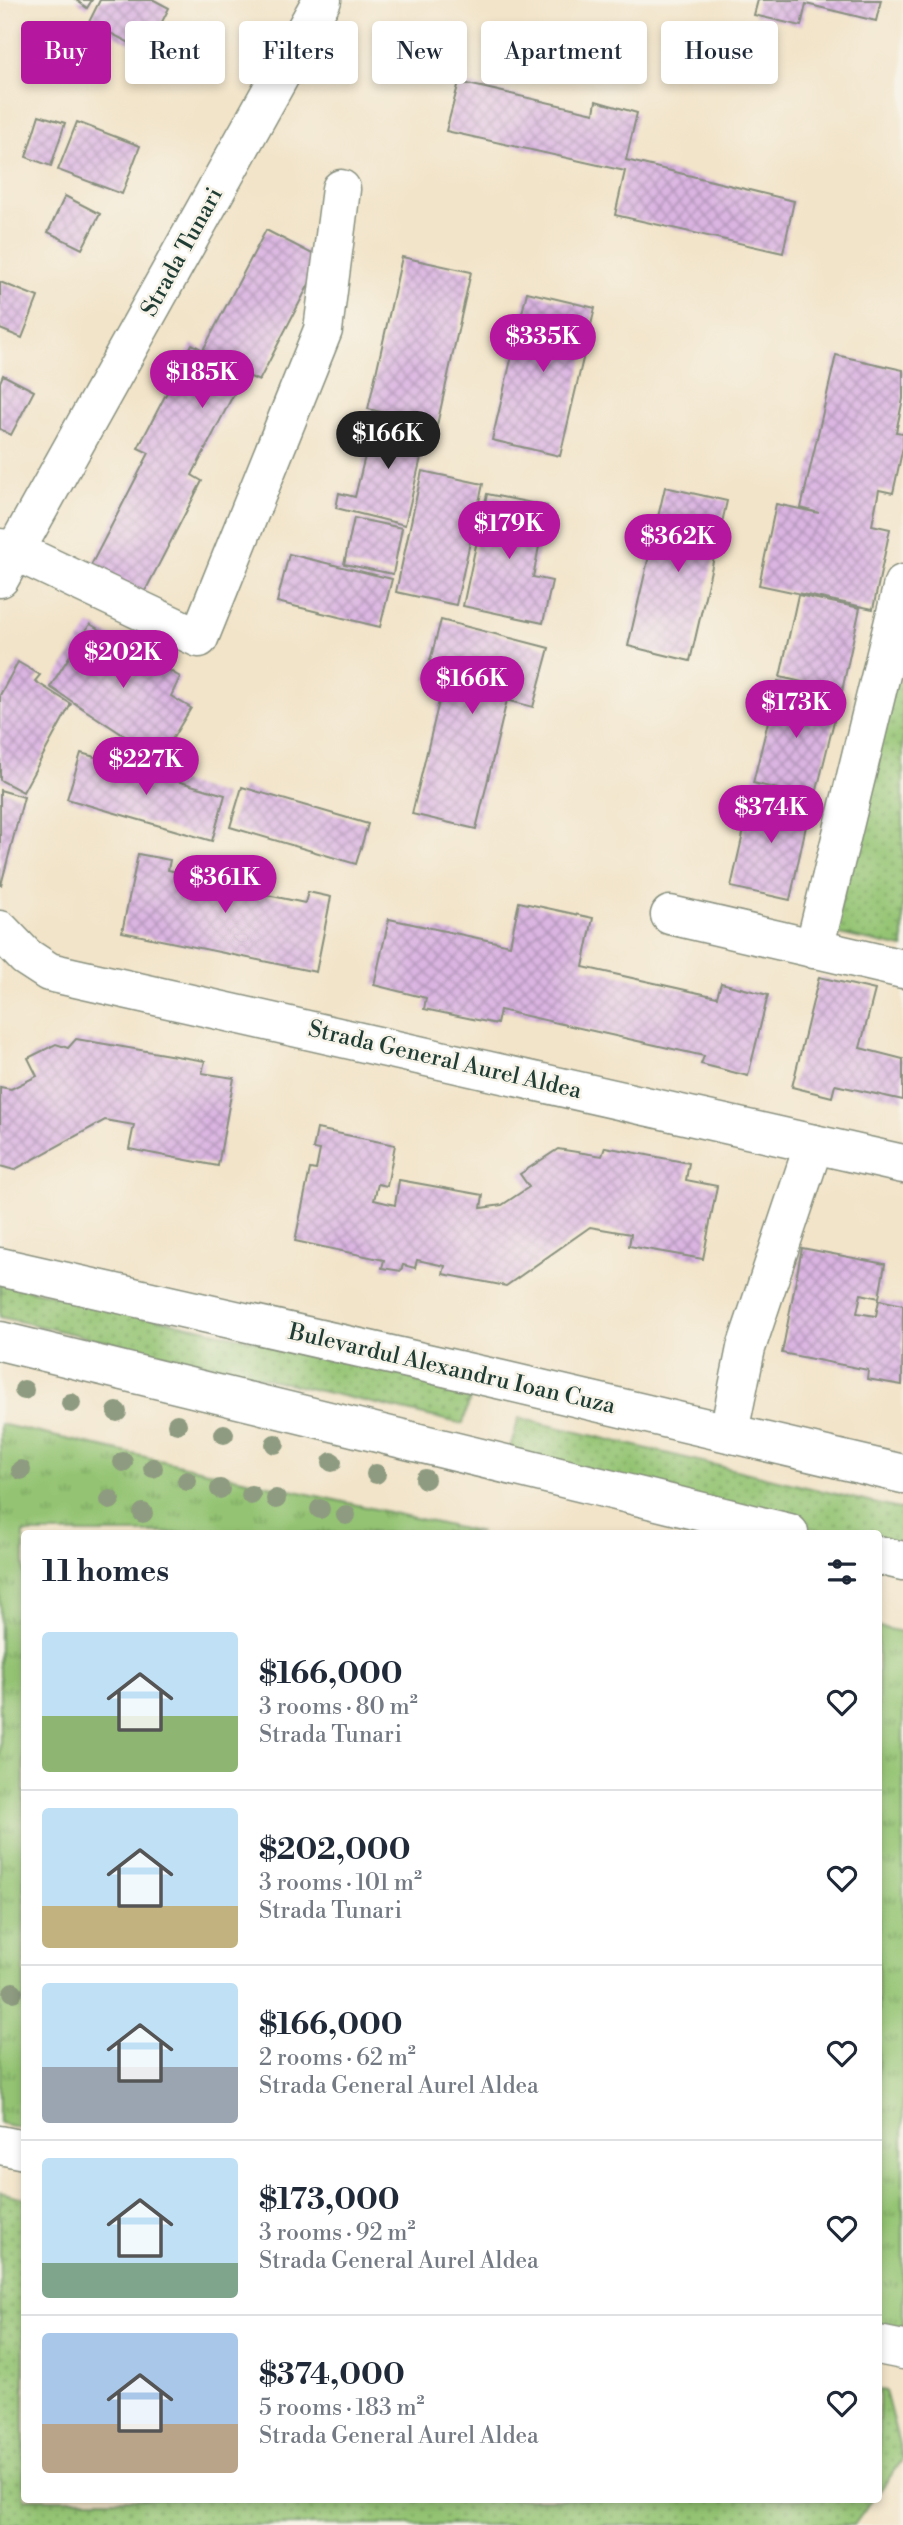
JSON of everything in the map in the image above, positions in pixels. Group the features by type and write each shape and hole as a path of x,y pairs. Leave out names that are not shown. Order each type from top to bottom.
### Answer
{"street":[{"name":"Strada Tunari","path":"5,559 322,0"},
{"path":"5,559 199,638 323,330 341,189"},
{"path":"814,949 903,584"},
{"path":"670,915 903,969"},
{"name":"Strada General Aurel Aldea","path":"0,930 26,957 49,972 903,1164"},
{"path":"729,1432 746,1348 814,1144"},
{"name":"Bulevardul Alexandru Ioan Cuza","path":"0,1267 729,1432 903,1475"},
{"path":"0,1341 777,1530"},
{"path":"882,1556 903,1561"},
{"path":"0,2144 21,2149"},
{"path":"882,2346 903,2350"}],"green space":[{"path":"903,620 903,948 834,933"},
{"path":"0,1283 472,1390 463,1424 0,1317"},
{"path":"519,1418 903,1510 903,1550 882,1546 882,1530 819,1530 508,1455"},
{"path":"0,1424 468,1530 21,1530 21,2128 0,2123"},
{"path":"882,1628 903,1632 903,2327 882,2323"},
{"path":"0,2192 21,2197 21,2503 870,2503 854,2525 0,2525"},
{"path":"882,2390 885,2391 903,2459 882,2488"}],"building":[{"path":"76,0 92,0 87,8"},
{"path":"100,0 154,0 169,8 162,21 125,21 125,41 111,33 111,21 90,21"},
{"path":"758,0 881,0 876,21 806,4 801,26 754,15"},
{"path":"458,84 594,113 596,101 637,113 626,160 794,201 783,253 615,215 625,171 446,131"},
{"path":"39,115 65,123 51,166 26,157"},
{"path":"77,122 140,146 122,194 58,170"},
{"path":"65,196 100,214 82,249 48,232"},
{"path":"266,230 322,259 259,381 244,374 192,475 202,481 142,597 89,569 149,453 138,448 192,344 203,350"},
{"path":"402,257 471,272 437,425 368,409"},
{"path":"0,282 38,297 22,338 0,329"},
{"path":"527,292 595,308 560,456 492,440"},
{"path":"836,355 903,370 903,399 896,432 903,433 903,447 893,493 879,490 872,525 890,529 873,609 759,585 776,504 819,513 801,508"},
{"path":"3,375 34,391 11,435 0,429 0,382"},
{"path":"375,415 428,428 405,525 336,508 339,493 355,497"},
{"path":"422,471 483,484 456,605 396,592"},
{"path":"665,487 727,501 690,661 628,646"},
{"path":"487,494 547,506 533,577 552,581 543,623 463,606"},
{"path":"354,518 402,528 393,574 344,564"},
{"path":"289,554 392,579 380,627 277,602"},
{"path":"798,595 860,608 842,691 780,677"},
{"path":"441,620 549,648 533,707 507,700 476,829 412,814 443,685 477,693 425,679"},
{"path":"90,624 180,677 171,696 191,708 160,759 50,687"},
{"path":"18,662 40,675 35,681 71,704 23,792 0,780 0,695"},
{"path":"778,681 840,697 815,798 753,783"},
{"path":"81,753 225,795 212,841 67,799"},
{"path":"242,787 368,824 356,864 230,827"},
{"path":"0,790 24,797 1,885 0,885"},
{"path":"753,790 811,803 790,900 731,887"},
{"path":"138,854 170,860 168,870 222,882 227,860 258,866 253,892 305,903 308,892 331,897 316,972 122,932"},
{"path":"519,902 593,918 583,967 717,997 721,983 768,995 748,1076 701,1064 704,1056 500,1010 497,1024 424,1009 426,998 374,985 389,919 510,945"},
{"path":"819,977 875,990 860,1048 903,1059 903,1100 835,1085 832,1097 792,1087"},
{"path":"76,1039 205,1061 202,1073 234,1078 218,1166 129,1149 134,1125 105,1120 14,1170 0,1166 0,1087 11,1089 37,1076 28,1058 56,1044 68,1048"},
{"path":"317,1129 395,1145 387,1186 378,1184 374,1200 395,1205 399,1180 483,1195 481,1208 502,1205 529,1187 520,1174 558,1149 602,1156 605,1147 689,1163 686,1180 717,1186 703,1259 629,1246 631,1234 590,1227 506,1286 443,1274 445,1266 417,1260 415,1268 403,1265 401,1271 382,1268 384,1260 295,1241 310,1169 316,1170 320,1150 313,1149"},
{"path":"802,1248 885,1264 879,1298 861,1294 857,1313 876,1316 879,1300 903,1305 902,1385 867,1379 868,1370 782,1353"}]}
